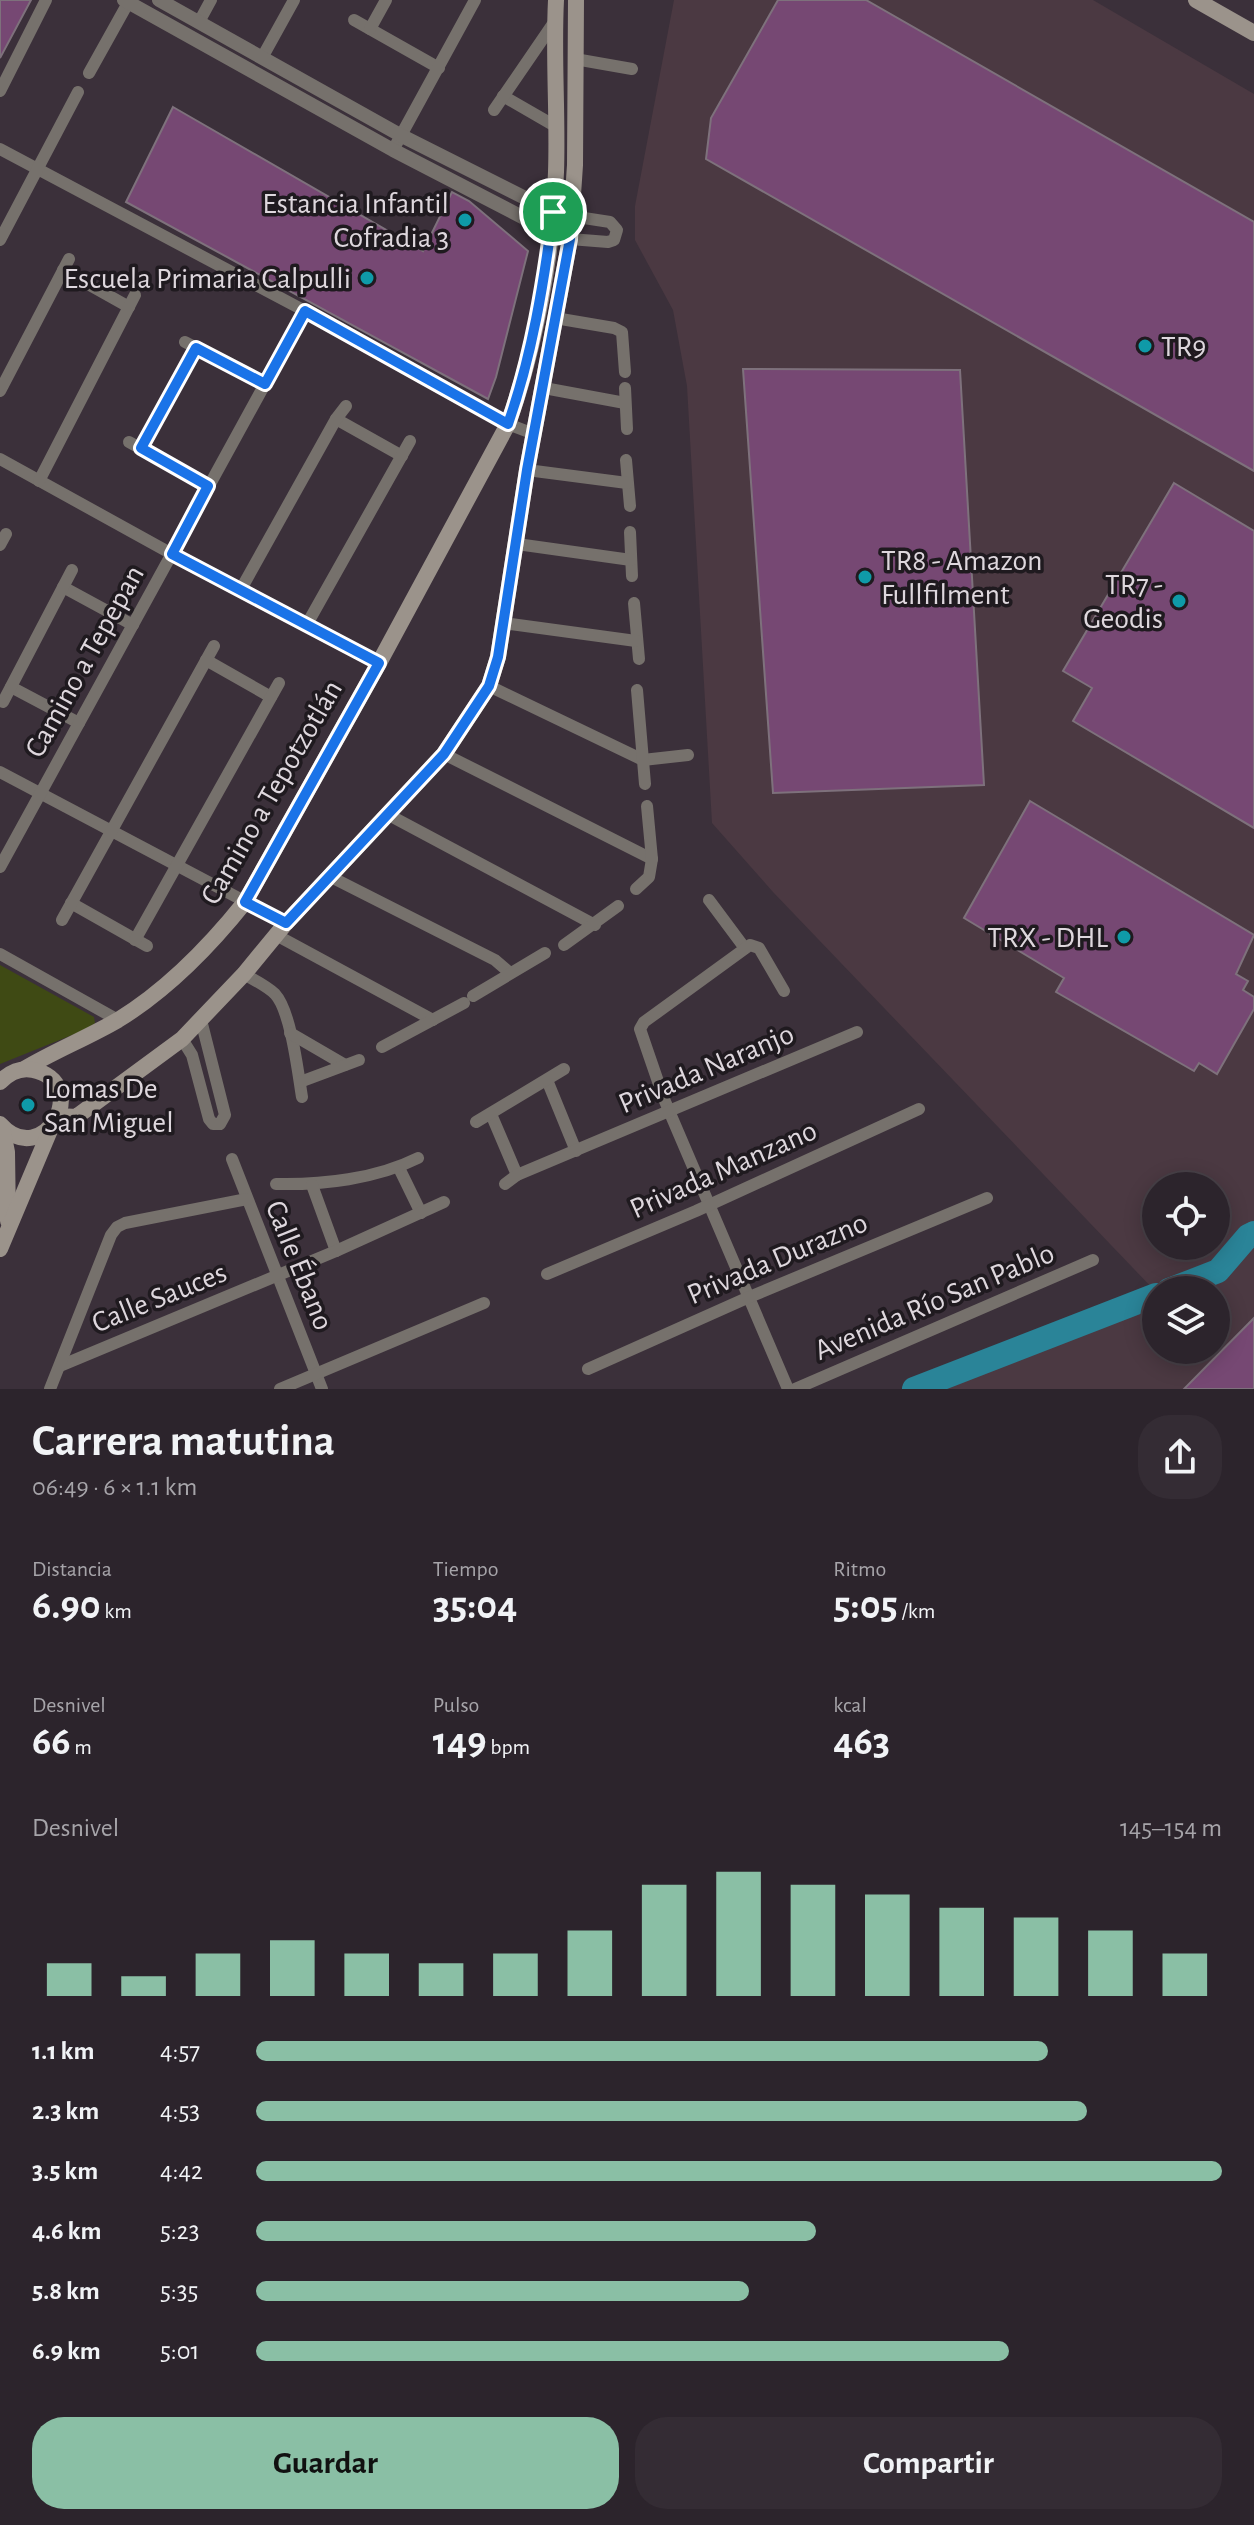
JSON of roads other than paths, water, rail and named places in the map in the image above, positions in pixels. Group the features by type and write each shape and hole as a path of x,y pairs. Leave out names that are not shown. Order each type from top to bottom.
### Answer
{"main road":[{"name":"Camino a Tepotzotlán","path":"9,1075 118,1020 183,970 219,935 245,902 508,424 521,389 551,232 556,169 556,0"},
{"path":"1,1126 21,1137 32,1137 55,1122 76,1117 182,1039 444,754 489,686 498,657 527,470 570,239 575,165 576,0"},
{"path":"1196,0 1254,33"},
{"path":"0,1249 55,1122 60,1094 54,1083 36,1070 9,1075"},
{"path":"1,1126 7,1152 9,1226"},
{"path":"0,1177 9,1226"}],"street":[{"path":"0,91 46,0"},
{"path":"89,73 126,2 393,150 551,232 570,239 614,240 617,230 610,222 553,212 402,136 159,0"},
{"path":"199,22 211,0"},
{"path":"263,56 294,0"},
{"path":"370,29 386,0"},
{"path":"393,150 475,0"},
{"path":"164,23 173,8"},
{"path":"354,20 439,68"},
{"path":"494,110 555,21"},
{"path":"575,59 632,69"},
{"path":"0,240 78,92"},
{"path":"503,96 555,126"},
{"path":"0,149 305,311 508,424 534,434"},
{"path":"0,391 66,265 132,301 39,481"},
{"name":"Camino a Tepepan","path":"1,863 305,311"},
{"path":"555,318 622,332 625,372"},
{"path":"141,448 190,345 265,384"},
{"path":"544,388 625,403"},
{"path":"625,388 627,429"},
{"path":"240,591 346,406"},
{"path":"336,419 402,456"},
{"path":"306,626 410,441"},
{"path":"129,442 208,486"},
{"path":"0,459 240,591 379,663"},
{"path":"626,460 630,506"},
{"path":"527,470 627,483"},
{"path":"630,532 632,576"},
{"path":"517,544 631,560"},
{"path":"3,702 72,570"},
{"path":"63,587 133,625"},
{"path":"634,603 639,659"},
{"path":"503,623 636,641"},
{"path":"62,920 214,646"},
{"path":"206,660 271,697"},
{"path":"71,903 141,943 176,867 279,683"},
{"path":"489,686 643,760 688,755"},
{"path":"11,687 79,723"},
{"path":"637,690 645,784"},
{"path":"444,754 652,859"},
{"path":"0,772 245,902 281,929 433,1020"},
{"path":"636,889 649,877 652,859 647,806"},
{"path":"387,814 595,925"},
{"path":"329,876 495,960 510,973"},
{"path":"709,900 747,946 759,948 784,991"},
{"path":"564,945 618,906"},
{"path":"747,946 644,1022 640,1029 708,1206 788,1389"},
{"path":"382,1047 545,953"},
{"path":"0,954 118,1020"},
{"path":"244,974 278,997 290,1033 302,1097"},
{"path":"182,1039 192,1055 209,1119 213,1124 220,1124 225,1115 201,1020"},
{"name":"Privada Naranjo","path":"505,1184 517,1175 857,1032"},
{"path":"290,1033 345,1065"},
{"path":"300,1082 359,1060"},
{"path":"476,1122 564,1069"},
{"path":"547,1080 576,1151"},
{"name":"Privada Manzano","path":"547,1274 708,1206 919,1109"},
{"path":"491,1114 517,1175"},
{"path":"276,1184 312,1185 399,1168 418,1158"},
{"name":"Calle Ébano","path":"232,1159 322,1389"},
{"path":"399,1168 421,1213"},
{"path":"312,1185 336,1251"},
{"name":"Privada Durazno","path":"588,1369 747,1298 987,1198"},
{"name":"Calle Sauces","path":"50,1389 111,1235 117,1227 247,1199"},
{"name":"Calle Sauces","path":"60,1366 336,1251 444,1202"},
{"name":"Avenida Río San Pablo","path":"795,1389 1093,1260"},
{"path":"280,1389 484,1303"}],"waterway":[{"path":"1205,1276 1218,1271 1254,1233"},
{"path":"914,1389 1142,1300"}],"place":[{"name":"Estancia Infantil Cofradia 3","path":"465,220"},
{"name":"Escuela Primaria Calpulli","path":"367,278"},
{"name":"TR9","path":"1145,346"},
{"name":"TR8 - Amazon Fullfilment","path":"865,577"},
{"name":"TR7 - Geodis","path":"1179,601"},
{"name":"TRX - DHL","path":"1124,937"},
{"name":"Lomas De San Miguel","path":"28,1105"}]}
